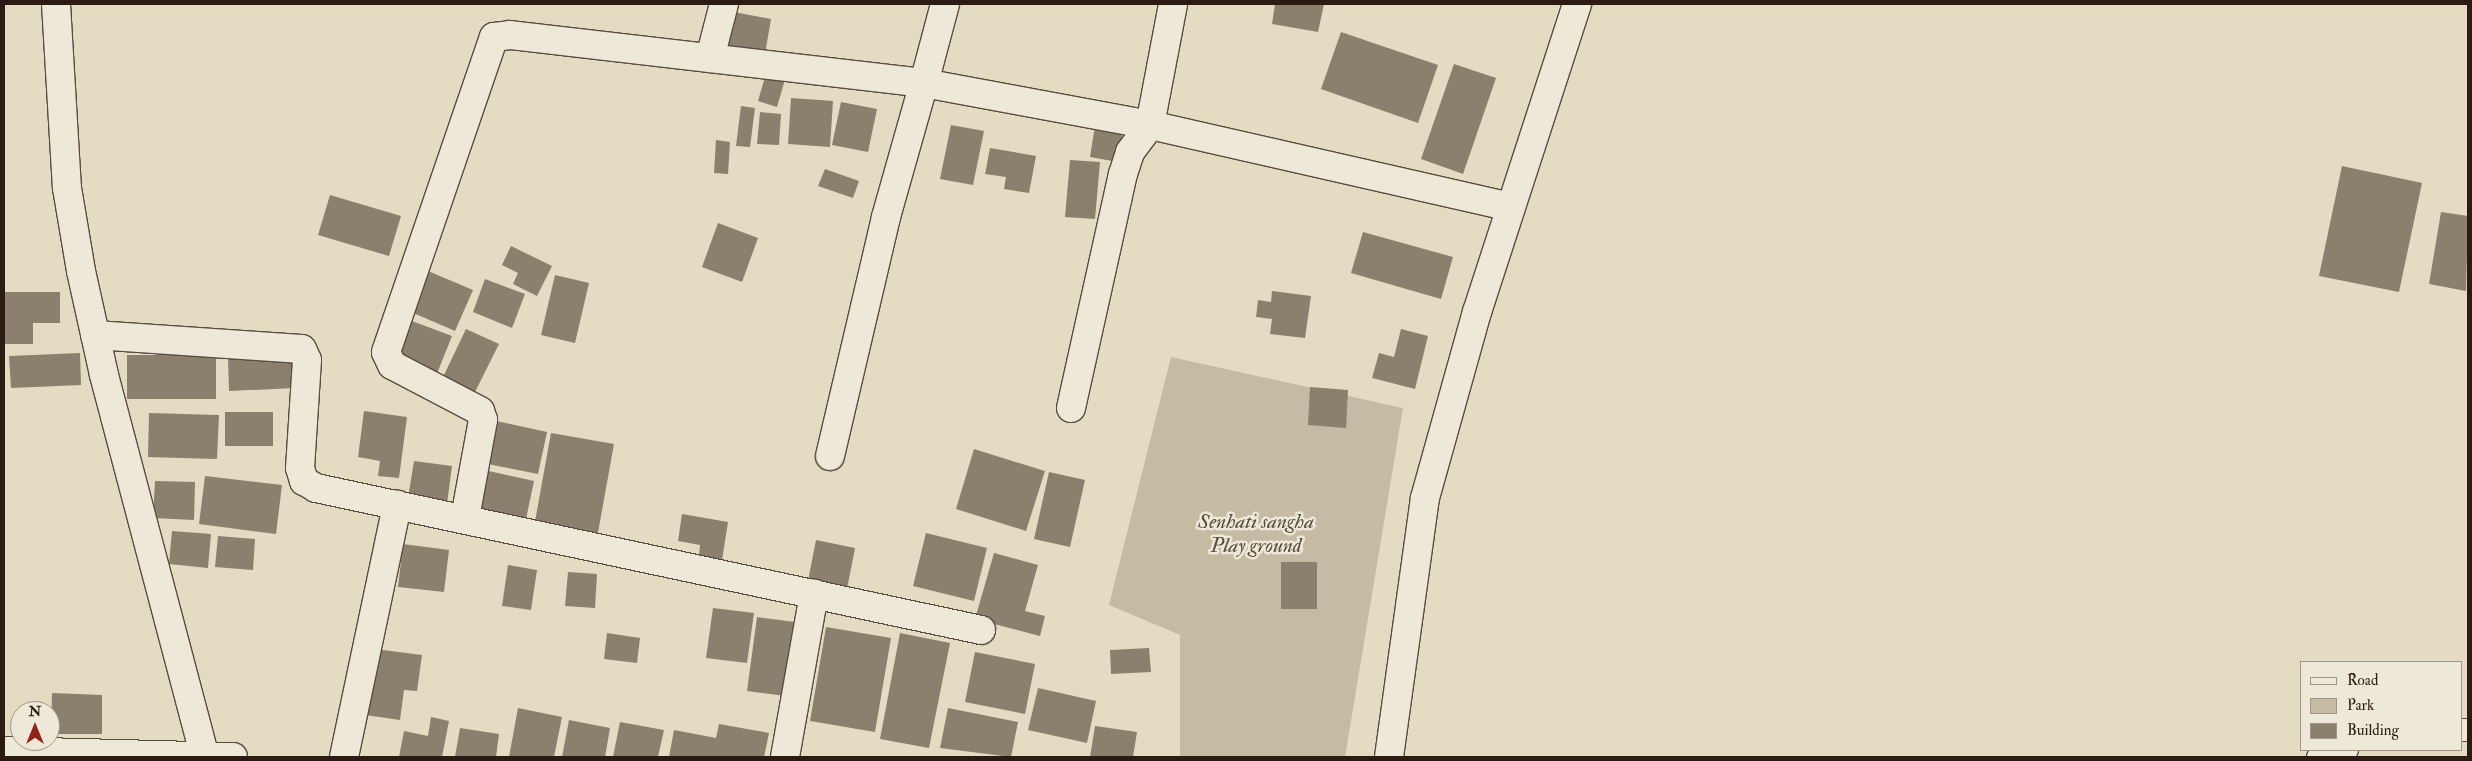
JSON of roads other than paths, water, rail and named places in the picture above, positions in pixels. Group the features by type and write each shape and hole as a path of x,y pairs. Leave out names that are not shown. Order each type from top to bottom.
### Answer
{"street":[{"path":"56,4 67,188 95,335 206,756"},
{"path":"710,58 724,4"},
{"path":"830,456 886,217 945,4"},
{"path":"1072,408 1123,174 1130,152 1150,125 1173,4"},
{"path":"1389,757 1426,498 1511,207 1577,4"},
{"path":"465,518 483,420 480,411 392,365 386,352 492,40 510,35 924,83 1150,125 1511,207"},
{"path":"95,335 302,349 307,360 301,477 316,488 465,518 981,630"},
{"path":"344,757 397,505"},
{"path":"785,757 814,594"},
{"path":"4,751 232,757"}],"lane":[{"path":"2318,757 2343,751"}],"park label":[{"name":"Senhati sangha Play ground","path":"1256,534"}]}
